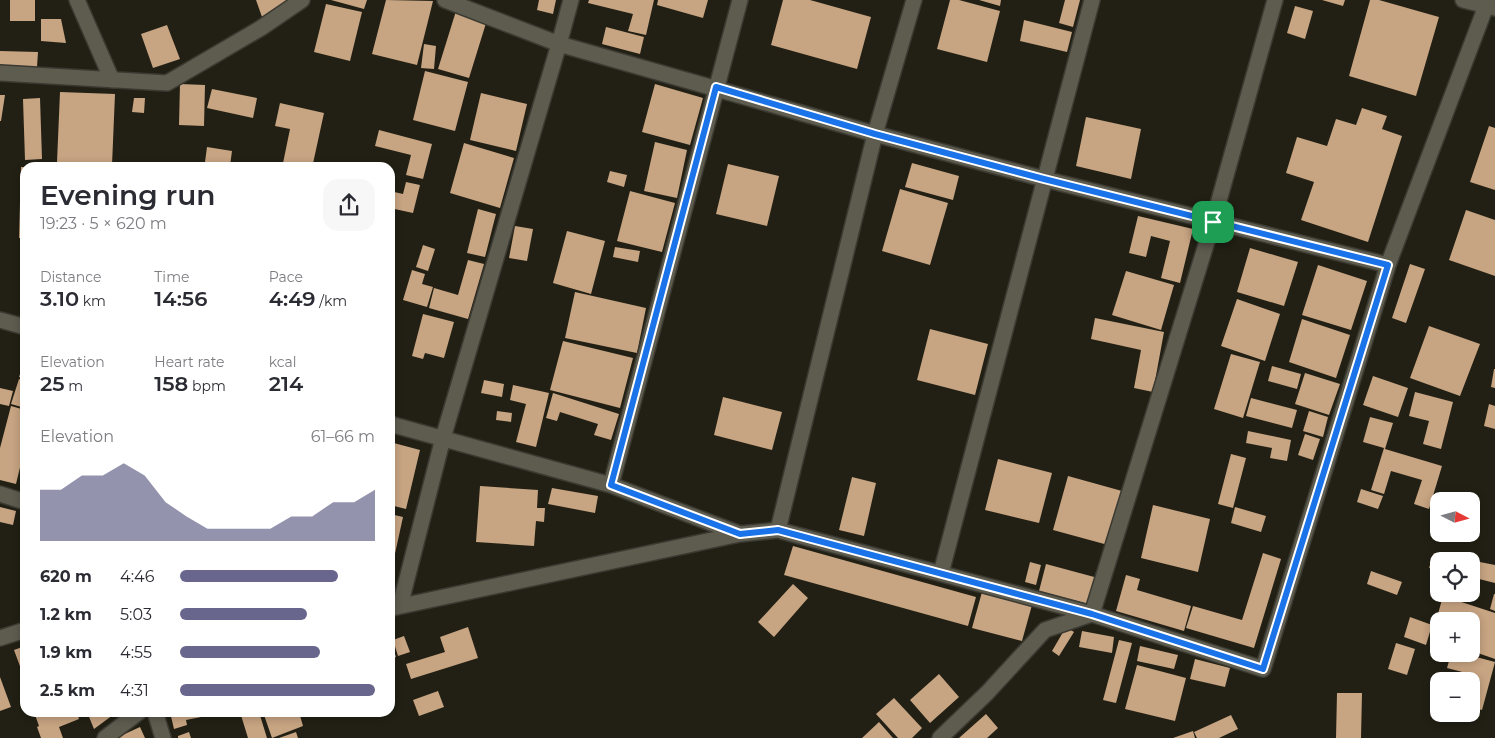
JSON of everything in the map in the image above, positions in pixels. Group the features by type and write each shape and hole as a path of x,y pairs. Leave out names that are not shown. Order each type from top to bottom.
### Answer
{"street":[{"path":"77,0 112,80"},
{"path":"0,73 167,83 261,28 302,0"},
{"path":"445,0 559,44 716,87 875,134 1044,179 1388,265"},
{"path":"571,0 395,607 740,534 778,530 941,572 1092,614 1263,669 1388,265 1491,7 1463,0"},
{"path":"611,485 740,0"},
{"path":"778,530 875,134 914,0"},
{"path":"941,572 1092,0"},
{"path":"1092,614 1213,222 1275,0"},
{"path":"0,320 20,325"},
{"path":"395,425 611,485 740,534"},
{"path":"0,494 20,500"},
{"path":"940,738 987,693 1045,630 1092,614"},
{"path":"0,638 20,632"},
{"path":"105,738 132,717"},
{"path":"157,717 163,738"}],"building":[{"path":"10,0 35,0 35,21 10,21"},
{"path":"256,0 293,0 262,17"},
{"path":"331,0 367,0 364,9"},
{"path":"386,0 433,1 417,65 372,54"},
{"path":"539,0 556,0 553,14 537,10"},
{"path":"589,0 654,0 646,35 628,31 633,14 588,3"},
{"path":"658,0 708,0 703,18 657,5"},
{"path":"783,0 810,0 871,17 857,69 771,45"},
{"path":"950,0 959,0 1000,11 987,62 937,49"},
{"path":"979,0 1001,0 1000,6"},
{"path":"1065,0 1080,0 1073,27 1059,23"},
{"path":"1322,0 1345,0 1343,6"},
{"path":"1370,0 1379,0 1439,17 1416,96 1349,76"},
{"path":"326,4 362,12 350,61 314,52"},
{"path":"1295,6 1313,11 1305,39 1287,33"},
{"path":"456,11 487,20 469,78 438,69"},
{"path":"41,19 61,19 66,43 41,41"},
{"path":"1024,20 1072,32 1067,52 1020,41"},
{"path":"167,25 180,59 153,68 141,34"},
{"path":"606,27 644,37 640,54 602,44"},
{"path":"424,44 436,46 434,69 421,68"},
{"path":"0,51 38,52 37,67 0,66"},
{"path":"425,71 468,82 455,131 413,120"},
{"path":"180,84 205,85 204,126 179,125"},
{"path":"655,84 703,98 690,145 642,132"},
{"path":"212,89 257,98 253,118 207,108"},
{"path":"60,92 115,94 112,162 57,162"},
{"path":"481,93 527,104 516,151 470,140"},
{"path":"0,95 5,95 1,121 0,121"},
{"path":"40,98 42,159 25,160 23,99"},
{"path":"134,98 145,98 144,113 132,112"},
{"path":"280,103 324,113 313,162 283,162 290,129 275,126"},
{"path":"1362,108 1387,116 1382,129 1402,136 1368,242 1301,220 1314,182 1286,173 1297,137 1327,146 1336,119 1356,125"},
{"path":"1086,117 1141,129 1131,179 1076,166"},
{"path":"1489,126 1495,128 1495,190 1470,182"},
{"path":"379,130 432,144 423,179 406,175 411,155 375,146"},
{"path":"655,142 687,150 677,198 644,191"},
{"path":"464,143 514,158 500,208 450,193"},
{"path":"207,147 232,151 231,162 205,162"},
{"path":"912,163 959,176 953,200 905,187"},
{"path":"728,164 779,176 767,226 716,214"},
{"path":"610,171 627,175 624,187 607,182"},
{"path":"406,182 420,185 413,213 395,209 395,192 403,194"},
{"path":"900,189 948,203 930,265 882,251"},
{"path":"630,191 675,203 662,252 617,241"},
{"path":"20,202 20,238 19,238"},
{"path":"478,209 496,214 485,257 467,253"},
{"path":"1466,210 1495,220 1495,276 1449,260"},
{"path":"1138,216 1193,229 1180,283 1161,278 1170,241 1151,236 1146,257 1129,253"},
{"path":"515,226 533,229 527,261 509,258"},
{"path":"567,231 605,241 591,294 553,283"},
{"path":"423,245 435,249 428,271 416,267"},
{"path":"615,247 640,251 638,262 613,257"},
{"path":"1250,248 1298,262 1284,306 1237,292"},
{"path":"468,260 484,264 468,319 429,308 434,288 458,295"},
{"path":"1410,264 1425,269 1406,323 1392,318"},
{"path":"1318,265 1367,281 1351,330 1302,315"},
{"path":"412,270 425,274 422,284 433,287 427,307 403,300"},
{"path":"1126,271 1174,285 1161,330 1112,315"},
{"path":"575,292 646,308 637,353 565,338"},
{"path":"1237,299 1280,314 1265,361 1221,346"},
{"path":"423,314 454,322 444,358 425,353 423,359 412,356"},
{"path":"1095,318 1164,332 1153,392 1134,388 1141,350 1091,339"},
{"path":"1302,319 1350,335 1336,378 1289,362"},
{"path":"1429,326 1480,344 1460,396 1410,378"},
{"path":"930,329 988,344 975,395 917,380"},
{"path":"563,341 633,358 620,408 550,390"},
{"path":"1231,354 1260,362 1243,418 1214,409"},
{"path":"1272,366 1301,374 1297,389 1268,381"},
{"path":"1495,369 1495,388 1491,387"},
{"path":"1305,373 1340,384 1329,415 1295,404"},
{"path":"1373,376 1408,388 1398,417 1363,405"},
{"path":"19,379 20,379 20,407 11,404"},
{"path":"484,380 504,384 502,397 481,393"},
{"path":"513,385 549,393 536,447 516,442 526,404 510,400"},
{"path":"0,388 13,391 9,406 0,404"},
{"path":"1415,392 1453,402 1441,449 1423,444 1429,421 1409,416"},
{"path":"553,393 619,414 611,440 594,435 598,424 560,412 557,421 546,418"},
{"path":"723,397 782,412 772,450 714,435"},
{"path":"1251,398 1297,410 1292,428 1246,416"},
{"path":"1489,404 1495,406 1495,429 1484,426"},
{"path":"11,406 20,409 20,468 16,484 0,480 0,448"},
{"path":"497,411 512,413 511,422 496,420"},
{"path":"1309,411 1328,417 1323,437 1303,431"},
{"path":"1370,417 1393,423 1385,449 1442,466 1434,492 1430,492 1429,509 1414,504 1422,480 1391,471 1384,494 1371,490 1384,448 1363,442"},
{"path":"1248,431 1291,440 1287,461 1270,458 1272,448 1246,443"},
{"path":"1305,434 1320,439 1313,460 1298,455"},
{"path":"395,443 420,450 406,509 395,506"},
{"path":"1231,454 1246,458 1233,508 1218,504"},
{"path":"998,459 1052,473 1039,523 985,510"},
{"path":"1068,476 1122,491 1108,545 1053,530"},
{"path":"852,477 876,483 864,536 839,530"},
{"path":"480,486 538,490 537,508 545,508 544,522 536,521 534,546 476,542"},
{"path":"552,488 598,496 595,513 548,504"},
{"path":"1361,489 1383,496 1378,509 1357,502"},
{"path":"1153,505 1210,519 1198,572 1141,558"},
{"path":"0,507 16,511 13,525 0,522"},
{"path":"1235,507 1266,516 1261,532 1231,523"},
{"path":"395,515 403,517 395,554"},
{"path":"793,546 976,597 968,626 784,575"},
{"path":"1263,553 1281,559 1254,648 1186,628 1193,606 1242,620"},
{"path":"1030,562 1041,565 1036,585 1025,582"},
{"path":"1480,562 1495,565 1495,583 1480,579"},
{"path":"1046,564 1098,578 1092,605 1039,591"},
{"path":"1371,571 1402,582 1397,595 1367,584"},
{"path":"1126,575 1140,579 1137,590 1191,606 1184,631 1116,611"},
{"path":"793,584 808,598 774,637 758,622"},
{"path":"982,592 1032,605 1022,641 972,628"},
{"path":"1495,594 1495,611 1490,609"},
{"path":"1441,602 1461,602 1495,613 1495,659 1480,654 1480,612 1439,612"},
{"path":"1410,617 1430,624 1426,645 1404,637"},
{"path":"468,627 478,658 411,679 406,664 445,652 440,637"},
{"path":"1066,627 1074,632 1059,656 1052,651"},
{"path":"1082,631 1114,637 1112,653 1079,647"},
{"path":"404,636 410,652 398,656 395,639"},
{"path":"1119,640 1132,643 1116,703 1103,700"},
{"path":"1396,643 1415,649 1407,675 1388,669"},
{"path":"1140,646 1178,655 1174,669 1137,661"},
{"path":"20,648 20,666 14,650"},
{"path":"1480,658 1495,662 1482,710 1480,709 1480,672 1462,672 1447,668 1449,662 1480,662"},
{"path":"1195,659 1230,668 1225,687 1190,679"},
{"path":"1137,665 1186,678 1175,721 1125,709"},
{"path":"939,674 959,697 930,723 910,700"},
{"path":"0,677 11,707 0,711"},
{"path":"438,691 444,707 419,716 413,700"},
{"path":"1337,693 1362,693 1361,738 1336,738"},
{"path":"894,698 922,728 912,738 898,738 876,714"},
{"path":"986,714 998,728 987,738 959,738"},
{"path":"1231,715 1238,729 1219,738 1197,738 1194,732"},
{"path":"36,717 78,717 79,719 59,727 63,738 41,738 37,727 39,726"},
{"path":"89,717 110,717 94,729"},
{"path":"171,717 201,717 186,720 187,725 174,729"},
{"path":"242,717 261,717 267,738 248,738"},
{"path":"265,717 300,717 303,726 272,738"},
{"path":"879,722 893,738 862,738"},
{"path":"140,727 145,738 116,738"},
{"path":"1193,731 1195,738 1173,738"},
{"path":"189,732 191,738 178,738 178,736"},
{"path":"296,732 298,738 279,738"}],"route":[{"path":"716,87 875,134 1213,222 1388,265 1263,669 1092,614 941,572 778,530 740,534 611,485 716,87"}]}
